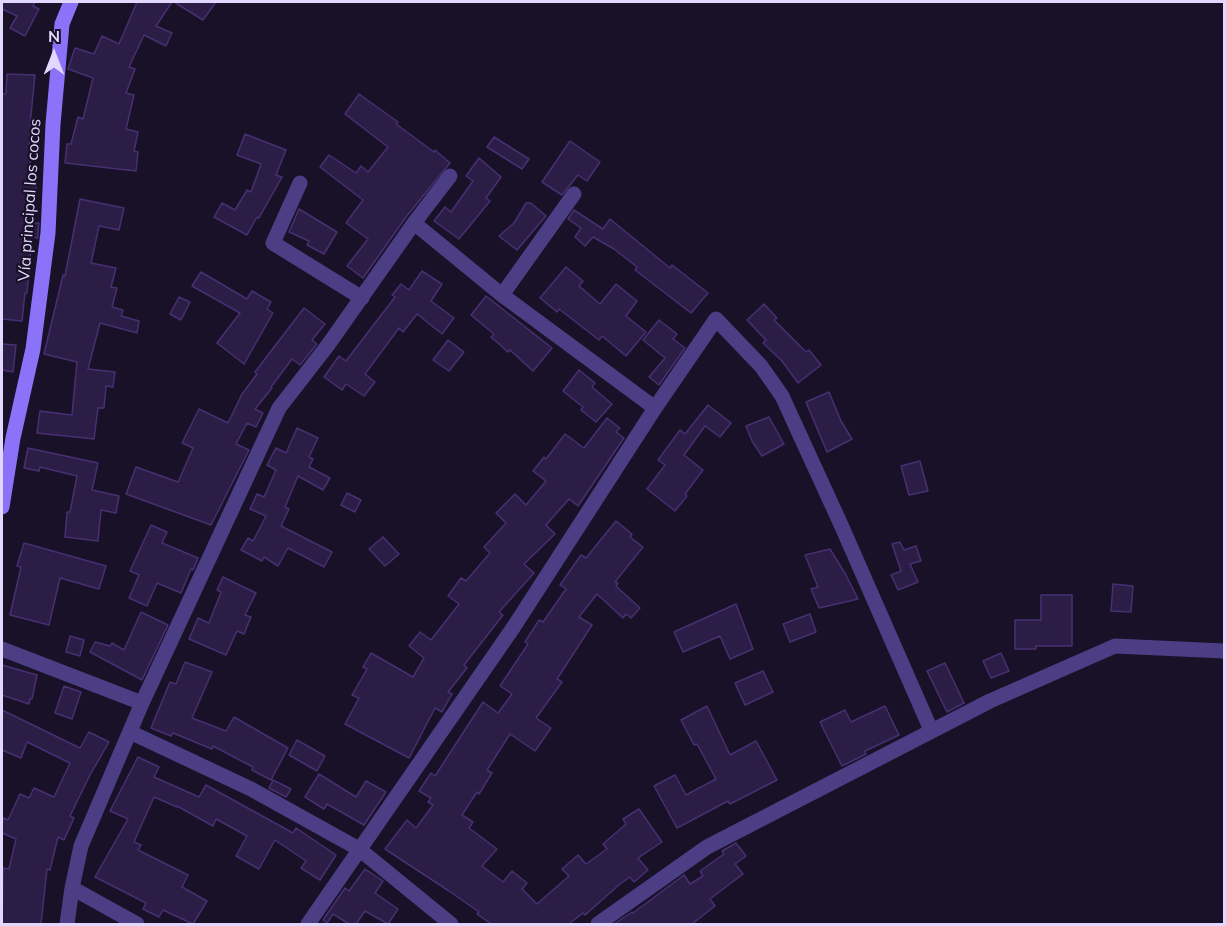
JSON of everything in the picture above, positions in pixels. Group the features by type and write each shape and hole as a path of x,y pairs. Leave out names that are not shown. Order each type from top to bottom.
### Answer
{"street":[{"name":"Vía principal los cocos","path":"2,507 7,436 33,350 48,233 53,124 62,24 71,2"},
{"path":"67,924 81,846 142,703 279,408 450,176"},
{"path":"300,183 273,243 362,298"},
{"path":"502,295 574,194"},
{"path":"414,223 502,295 655,408"},
{"path":"308,924 513,628 655,408 716,319 761,366 782,396 931,730"},
{"path":"598,924 707,847 931,730 990,701 1115,646 1224,651"},
{"path":"2,649 142,703"},
{"path":"130,732 251,789 359,849 451,924"},
{"path":"72,888 137,924"}],"building":[{"path":"2,2 35,2 33,6 39,9 25,36 10,28 17,16 2,9"},
{"path":"137,2 172,2 156,26 172,33 166,46 144,35 129,67 135,69 126,93 134,95 126,129 138,132 134,151 138,152 136,171 65,163 67,144 71,144 78,117 83,119 93,78 68,69 75,48 94,54 102,36 119,44"},
{"path":"174,2 216,2 203,20"},
{"path":"7,74 35,75 29,145 33,145 27,185 36,186 33,223 39,223 38,238 32,237 22,321 2,319 2,94 6,94"},
{"path":"359,94 450,163 406,217 363,278 347,266 368,239 346,223 363,200 320,167 329,155 356,173 361,166 368,172 388,147 345,114"},
{"path":"245,134 286,150 276,175 282,177 247,235 214,217 222,203 235,210 247,190 251,192 261,164 237,155"},
{"path":"494,137 529,159 522,169 487,147"},
{"path":"570,141 600,162 587,181 578,175 562,195 542,182"},
{"path":"479,158 501,177 486,198 490,201 459,239 434,221 445,207 451,212 473,181 466,176"},
{"path":"80,199 124,208 119,230 99,226 91,263 116,268 111,287 117,288 112,307 123,310 121,316 139,321 137,333 100,323 88,369 115,372 113,387 106,386 104,408 98,408 94,439 37,433 40,411 72,415 77,362 44,354 63,275 65,276"},
{"path":"526,203 531,203 546,216 517,250 499,236 514,223"},
{"path":"299,209 337,232 324,254 307,245 309,241 289,232"},
{"path":"574,210 603,229 610,219 670,268 672,265 708,293 691,313 635,270 637,267 614,249 593,237 585,246 575,237 581,228 568,219"},
{"path":"566,267 583,281 579,286 600,304 616,284 637,301 626,316 646,332 626,356 602,336 599,340 559,309 557,312 540,298"},
{"path":"422,271 442,284 431,301 454,318 442,334 417,314 403,332 399,328 365,374 375,382 364,396 346,384 342,390 324,377 339,356 346,361 395,297 392,295 401,284 409,290"},
{"path":"201,272 247,299 252,291 271,302 267,309 273,313 244,364 217,343 240,313 192,286"},
{"path":"486,296 552,348 533,371 510,350 508,352 491,337 494,334 471,315"},
{"path":"179,297 190,302 181,320 170,314"},
{"path":"764,304 777,318 774,320 806,352 809,350 821,365 798,383 782,361 763,343 766,340 747,320"},
{"path":"304,308 325,324 312,340 317,344 300,365 292,359 255,409 263,413 256,427 247,423 236,444 249,450 211,525 126,494 136,467 178,482 193,448 182,443 199,409 228,423 242,394 257,374 255,372"},
{"path":"659,320 677,334 673,339 685,348 659,385 649,377 665,358 643,340"},
{"path":"448,340 464,352 449,371 433,360"},
{"path":"2,344 16,345 13,372 2,370"},
{"path":"579,370 595,383 592,387 612,404 596,422 581,410 583,407 563,391"},
{"path":"829,392 841,421 852,439 827,452 806,402"},
{"path":"708,405 731,423 720,437 705,426 684,455 703,470 675,511 647,489 665,465 658,460 680,430 685,434"},
{"path":"769,417 784,444 762,456 746,426"},
{"path":"607,418 620,428 616,432 624,438 578,506 569,499 546,525 555,534 524,564 534,573 499,612 503,615 464,665 467,668 448,692 452,694 442,712 435,708 409,758 345,724 359,698 352,695 367,669 363,667 371,653 413,677 424,658 409,646 420,632 431,640 459,604 448,596 461,578 466,581 490,553 484,547 506,523 496,513 515,494 526,505 546,481 533,471 544,457 546,459 565,434 584,448"},
{"path":"297,428 318,438 309,457 313,459 309,467 330,478 323,490 298,476 285,507 289,509 281,526 332,552 324,567 288,548 278,566 264,557 262,561 241,550 248,538 253,541 266,516 250,509 257,494 264,497 276,470 267,465 276,448 286,453"},
{"path":"28,448 98,463 92,490 119,496 116,513 101,510 98,541 65,537 67,512 70,512 77,476 40,467 39,471 24,468"},
{"path":"920,461 928,491 909,495 901,466"},
{"path":"347,493 361,500 355,512 341,505"},
{"path":"616,521 632,534 630,537 643,547 615,582 618,583 616,586 640,608 631,618 626,614 623,618 597,594 579,617 592,625 557,679 562,682 536,718 551,728 535,751 510,734 487,770 492,773 462,815 473,822 469,828 497,849 482,866 503,882 512,871 527,883 522,889 537,904 569,876 562,869 578,855 586,864 607,849 603,844 626,824 623,819 639,809 662,842 638,858 648,870 634,882 630,877 585,915 583,913 569,924 491,924 477,914 479,912 385,849 407,820 416,828 433,805 428,802 431,798 419,791 431,773 435,776 483,702 498,713 512,694 500,686 528,644 525,642 539,620 543,622 566,589 560,585 581,555 586,558"},
{"path":"151,525 167,532 162,543 198,558 181,593 157,583 147,606 129,598 139,575 130,571"},
{"path":"383,537 399,554 385,566 369,549"},
{"path":"900,542 904,550 916,546 921,561 910,564 918,582 898,590 891,575 901,571 892,544"},
{"path":"24,543 106,566 99,589 60,578 49,625 10,615 21,567 17,566"},
{"path":"830,549 858,599 819,608 811,589 818,587 805,555"},
{"path":"223,577 256,593 245,615 251,617 244,634 237,631 226,655 189,639 198,618 209,623 221,592 217,590"},
{"path":"1113,584 1133,586 1131,612 1111,611"},
{"path":"1041,595 1072,595 1072,646 1036,646 1036,649 1015,649 1015,620 1041,620"},
{"path":"736,604 753,649 730,659 720,636 683,652 674,632"},
{"path":"141,612 168,625 142,680 90,652 95,642 110,646 112,643 124,650"},
{"path":"810,614 816,632 790,642 783,624"},
{"path":"70,636 84,640 80,656 66,652"},
{"path":"1001,653 1009,671 991,678 983,661"},
{"path":"185,662 212,672 192,718 226,731 234,717 288,748 271,780 252,770 253,767 213,746 212,749 173,733 171,736 151,728 170,682 176,684"},
{"path":"945,663 964,703 947,712 927,671"},
{"path":"2,665 37,675 29,704 2,695"},
{"path":"763,671 773,692 745,705 735,683"},
{"path":"64,686 81,692 72,719 55,713"},
{"path":"707,706 730,755 756,741 777,780 730,804 728,801 677,828 654,786 675,775 686,795 716,779 681,720"},
{"path":"885,706 899,735 865,751 866,754 842,766 820,722 845,710 851,722"},
{"path":"2,710 80,748 89,732 109,742 70,816 74,818 64,840 58,837 50,870 47,869 41,924 2,924 3,868 9,869 16,839 2,833 2,824 4,818 8,820 20,794 29,798 34,788 54,797 70,763 27,742 21,758 2,750"},
{"path":"297,740 325,756 317,771 289,755"},
{"path":"138,757 159,767 154,777 199,797 206,785 293,833 296,828 336,855 320,880 301,868 306,861 275,840 259,869 236,856 247,836 216,819 213,826 177,806 154,797 134,842 141,845 138,850 188,875 182,887 207,901 193,924 163,910 159,917 143,909 146,903 95,877 128,819 110,811"},
{"path":"319,774 356,797 366,781 386,792 364,825 327,804 324,809 305,797"},
{"path":"273,780 291,789 286,797 269,788"},
{"path":"736,843 746,856 735,864 743,874 710,899 715,906 692,924 614,924 633,913 684,875 690,884 703,876 700,871 724,854 722,851"},
{"path":"365,869 383,881 375,893 398,909 388,924 365,911 356,924 349,924 333,914 327,923 323,920 345,888 349,891"}]}
